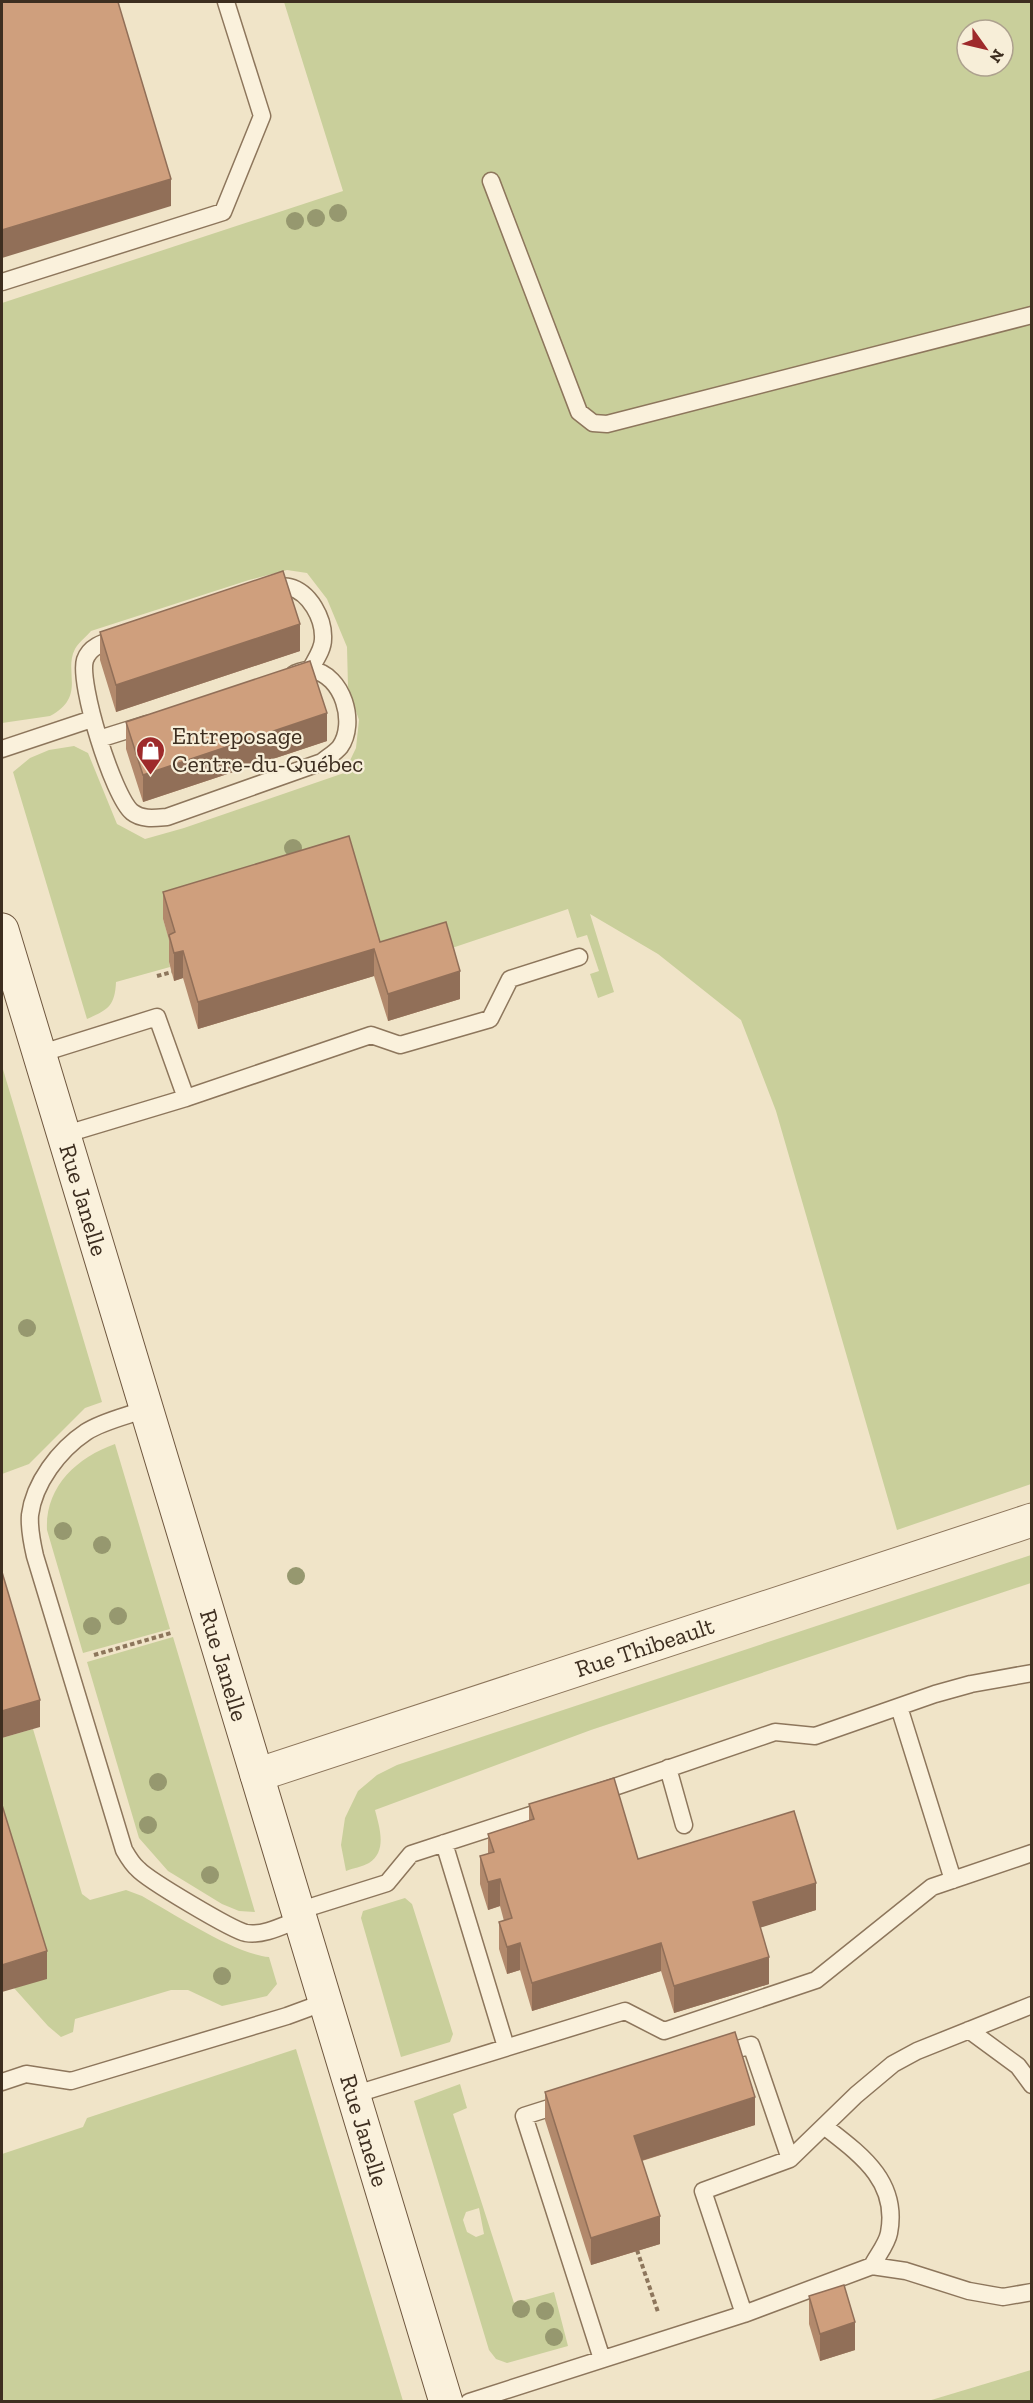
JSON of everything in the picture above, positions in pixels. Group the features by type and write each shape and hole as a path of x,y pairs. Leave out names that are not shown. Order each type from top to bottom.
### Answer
{"main road":[{"name":"Rue Janelle","path":"2,930 446,2402"},
{"name":"Rue Thibeault","path":"257,1775 1032,1520"}],"lane":[{"path":"2,282 223,212 262,116 226,2"},
{"path":"492,181 579,412 593,423 607,424 1032,315"},
{"path":"247,597 279,587 300,591 306,597 315,608 322,626 323,641 310,670"},
{"path":"138,632 97,646 88,653 84,661 92,719 117,790 131,811 142,818 167,817 322,762 340,747 346,735 348,723 340,693 330,680 310,670 284,678"},
{"path":"99,740 164,718"},
{"path":"2,748 92,719"},
{"path":"63,1135 186,1098 370,1035 400,1046 490,1019 510,979 579,957"},
{"path":"39,1054 157,1017 186,1098"},
{"path":"146,1409 87,1431 58,1459 43,1478 33,1498 30,1516 34,1556 124,1850 139,1870 156,1882 238,1930 254,1933 266,1931 299,1915 387,1883 411,1854 775,1732 815,1736 971,1684 1032,1673"},
{"path":"899,1707 953,1880"},
{"path":"668,1768 684,1825"},
{"path":"444,1843 506,2047"},
{"path":"353,2095 625,2011 664,2031 816,1980 932,1887 1032,1853"},
{"path":"2,2082 26,2074 70,2081 287,2016 325,2002"},
{"path":"744,2314 704,2191 790,2159 856,2095 893,2064 969,2030 1032,2006"},
{"path":"969,2030 1018,2066 1032,2085"},
{"path":"706,2059 751,2045 790,2159"},
{"path":"581,2098 524,2116 602,2359"},
{"path":"824,2126 860,2153 880,2177 890,2202 889,2235 872,2266"},
{"path":"469,2402 744,2314 872,2266 906,2271 969,2291 1003,2297 1032,2292"}],"path":[{"path":"157,976 172,972"},
{"path":"86,1658 171,1633"},
{"path":"637,2250 666,2338"}],"green space":[{"path":"284,2 1031,2 1031,1484 897,1530 776,1111 741,1020 658,954 590,914 614,992 598,998 590,974 599,971 587,935 577,938 568,909 446,950 163,919 175,960 169,962 170,967 116,982 114,997 109,1006 87,1019 13,772 30,758 49,750 74,746 88,753 117,824 145,839 184,828 344,773 356,748 359,720 348,687 347,647 327,599 307,573 287,570 91,631 75,649 71,666 71,692 61,708 50,716 2,723 2,303 343,191"},
{"path":"2,1066 102,1402 85,1408 29,1464 2,1474"},
{"path":"115,1444 170,1629 83,1653 47,1530 48,1515 51,1500 66,1476 88,1457"},
{"path":"1031,1555 1031,1583 591,1730 375,1810 381,1838 379,1852 369,1863 346,1871 341,1845 345,1818 358,1791 377,1775 397,1765"},
{"path":"173,1637 255,1912 239,1911 222,1904 168,1871 139,1838 87,1662"},
{"path":"33,1729 82,1894 90,1900 126,1890 142,1896 239,1949 269,1957 277,1984 267,1996 222,2006 188,1990 171,1990 75,2019 73,2032 61,2037 14,1988 47,1978 2,1833 2,1738"},
{"path":"405,1898 412,1904 453,2034 450,2042 401,2057 361,1918 363,1911"},
{"path":"296,2049 403,2401 2,2401 2,2154 83,2127 87,2118"},
{"path":"460,2084 467,2108 453,2114 514,2303 554,2292 568,2346 507,2363 496,2359 489,2350 414,2101","holes":["479,2208 484,2234 476,2237 467,2232 463,2220 466,2212"]},
{"path":"1031,2370 1031,2401 928,2401"}],"building":[{"path":"2,2 118,2 171,179 2,230"},
{"path":"283,571 300,624 116,685 100,632"},
{"path":"310,661 327,713 143,775 126,722"},
{"path":"349,836 380,942 446,922 460,971 388,994 374,949 198,1002 183,951 174,953 169,935 175,932 163,892"},
{"path":"2,1572 40,1700 2,1711"},
{"path":"614,1778 638,1859 794,1811 816,1883 753,1902 769,1957 674,1986 661,1943 532,1983 520,1943 507,1947 499,1922 512,1918 500,1879 488,1882 480,1856 494,1852 488,1834 534,1819 529,1804"},
{"path":"2,1805 47,1951 2,1965"},
{"path":"735,2032 755,2097 634,2136 660,2216 591,2238 545,2092"},
{"path":"844,2285 855,2322 820,2334 809,2296"}],"place":[{"name":"Entreposage Centre-du-Québec","path":"151,776"}]}
